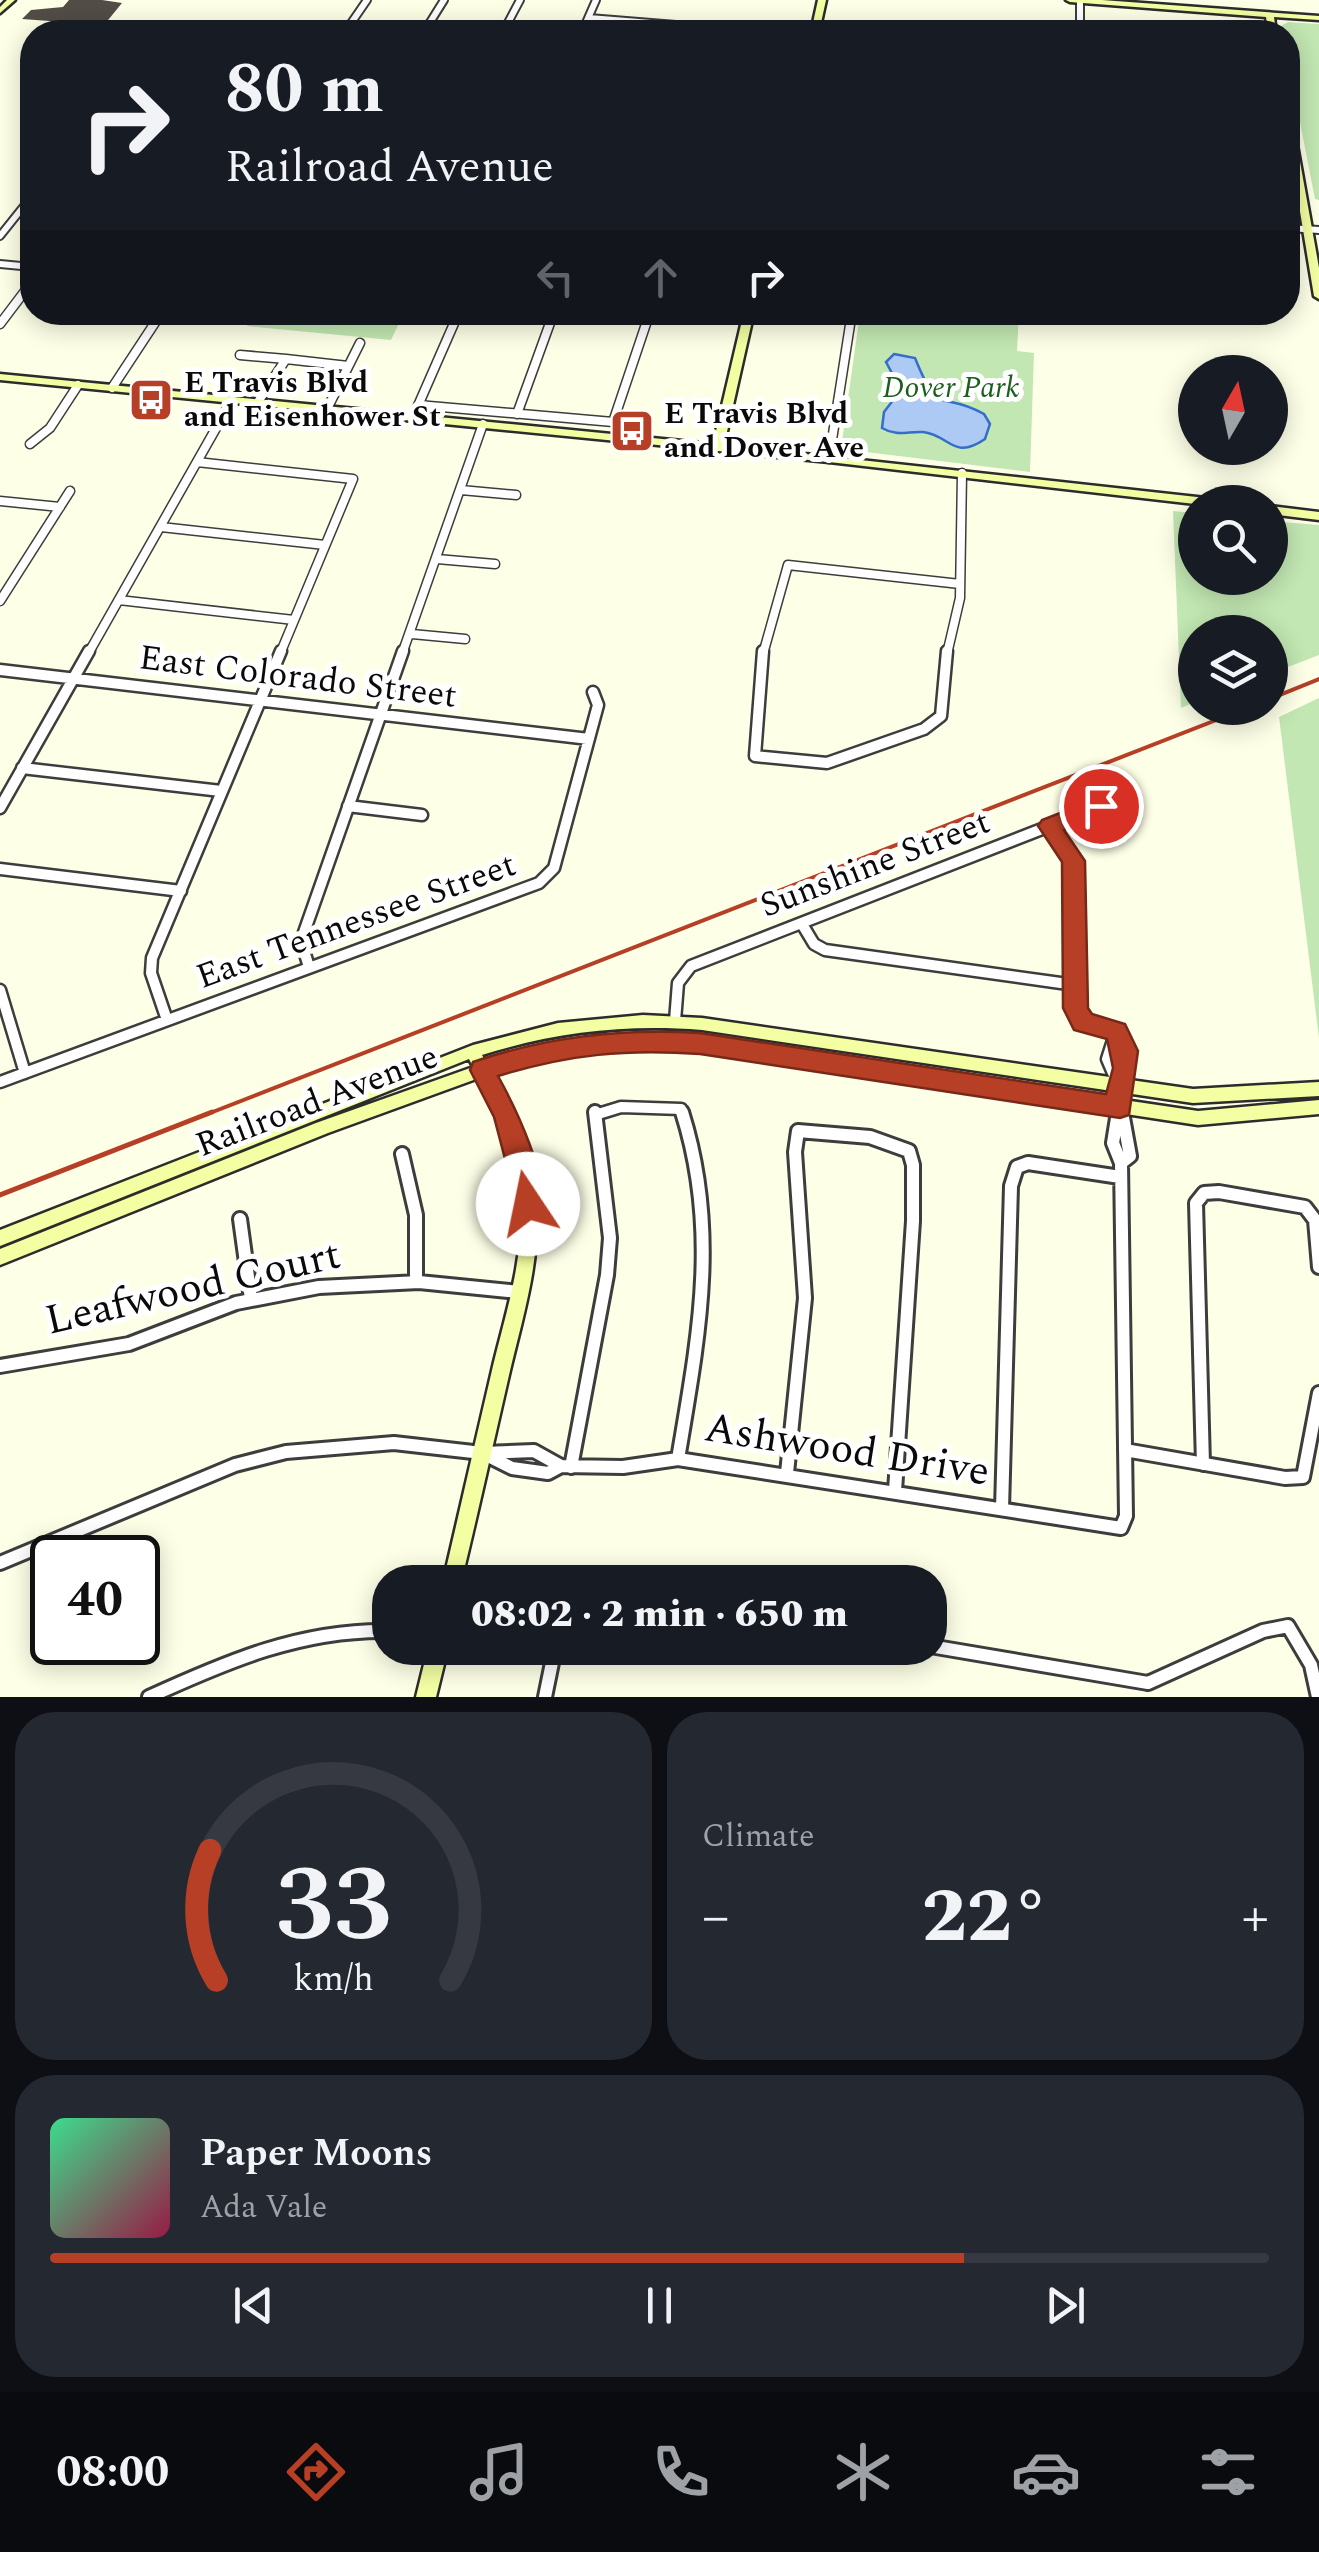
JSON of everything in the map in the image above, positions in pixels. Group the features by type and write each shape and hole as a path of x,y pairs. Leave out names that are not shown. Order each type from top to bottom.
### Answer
{"main road":[{"path":"0,11 10,0"},
{"path":"1070,0 1319,18"},
{"path":"1270,15 1271,20"},
{"path":"1300,192 1319,296"},
{"path":"718,448 746,325"},
{"path":"0,377 828,459 1178,499"},
{"path":"1288,512 1319,516"},
{"name":"Railroad Avenue","path":"0,1238 473,1051 551,1028 622,1020 675,1021 1193,1096 1319,1089"},
{"name":"Railroad Avenue","path":"0,1257 322,1128 482,1070 558,1048 668,1040 1198,1118 1319,1107"},
{"path":"456,1565 520,1292 528,1226 524,1179 506,1116 473,1051"},
{"path":"426,1697 434,1665"}],"street":[{"path":"596,0 588,18 613,20"},
{"path":"0,236 20,211"},
{"path":"1300,229 1319,230"},
{"path":"0,324 4,313"},
{"path":"112,388 153,325"},
{"path":"413,418 452,325"},
{"path":"516,414 549,325"},
{"path":"418,405 614,422 646,325"},
{"path":"828,459 850,325"},
{"path":"327,409 360,343"},
{"path":"240,355 348,366"},
{"path":"258,402 286,359"},
{"path":"30,444 50,428 78,385"},
{"path":"0,808 232,400"},
{"path":"309,967 300,941 412,634 483,424"},
{"path":"167,1020 150,965 353,479 197,462"},
{"path":"960,584 788,565 762,656 756,756 826,763 924,729 940,716 960,584 962,473"},
{"path":"460,490 516,495"},
{"path":"0,601 4,588 70,491"},
{"path":"0,501 60,507"},
{"path":"161,527 325,545"},
{"path":"437,559 495,564"},
{"path":"118,600 294,620"},
{"path":"412,634 466,639"},
{"name":"East Colorado Street","path":"0,670 589,739"},
{"name":"East Tennessee Street","path":"0,1082 549,876 598,706 593,692"},
{"path":"22,768 221,791"},
{"path":"348,806 422,816"},
{"name":"Sunshine Street","path":"675,1021 678,983 691,966 1101,806 1115,808 1131,823"},
{"path":"1050,826 1073,861 1078,1018 1089,1026 1116,1031"},
{"path":"0,869 180,891"},
{"path":"802,924 814,944 825,950 1074,985"},
{"path":"0,990 25,1073"},
{"path":"1116,1031 1106,1048 1106,1065 1119,1087"},
{"path":"1116,1031 1125,1051 1120,1107 1130,1132 1130,1156 1121,1170 1125,1450 1285,1478 1303,1477 1319,1392"},
{"path":"566,1466 607,1275 610,1238 595,1112 621,1106 681,1109 700,1171 706,1274 678,1459"},
{"path":"787,1472 806,1298 795,1152 798,1132 820,1131 897,1144 909,1151 913,1166 895,1490"},
{"path":"402,1154 413,1181 418,1220 416,1278"},
{"path":"1002,1509 1011,1186 1017,1167 1028,1163 1121,1170"},
{"path":"1203,1464 1196,1203 1204,1193 1218,1192 1305,1207 1315,1220 1319,1268"},
{"path":"240,1219 251,1300"},
{"name":"Leafwood Court","path":"0,1366 38,1356 127,1344 251,1300 416,1278 520,1292"},
{"name":"Ashwood Drive","path":"0,1563 205,1476 286,1452 394,1443 482,1453 512,1468 548,1473 566,1466 623,1467 678,1459 787,1472 1121,1528 1126,1516 1125,1450"},
{"path":"947,1649 1149,1690 1264,1631 1288,1626 1311,1665 1318,1697"},
{"path":"149,1697 277,1644 345,1631 372,1631"},
{"path":"545,1697 552,1665"}],"green space":[{"path":"1300,23 1319,24 1319,200 1315,199 1300,122"},
{"path":"248,325 398,325 391,340"},
{"name":"Dover Park","path":"858,325 1018,325 1017,351 1034,353 1030,472 841,449"},
{"path":"1173,511 1178,511 1178,595 1288,595 1288,522 1319,525 1319,655 1288,667 1288,615 1178,615 1178,634"},
{"path":"1319,698 1319,1038 1280,725 1288,725 1288,713"}],"water":[{"path":"894,354 915,358 930,389 942,400 984,414 990,424 985,439 966,448 932,434 898,433 882,428 884,412 901,390 886,362"}],"building":[{"path":"69,0 122,3 108,20 22,19 31,10 63,7"}],"railway":[{"path":"1288,692 1319,679"},
{"path":"205,1115 1203,725"},
{"path":"0,1195 212,1112"}],"place":[{"name":"E Travis Blvd and Eisenhower St","path":"151,400"},
{"name":"E Travis Blvd and Dover Ave","path":"632,431"}],"route":[{"path":"528,1204 519,1154 506,1116 482,1070 558,1048 668,1040 1120,1107 1125,1051 1116,1031 1089,1026 1078,1018 1073,861 1050,826 1101,806"}]}
